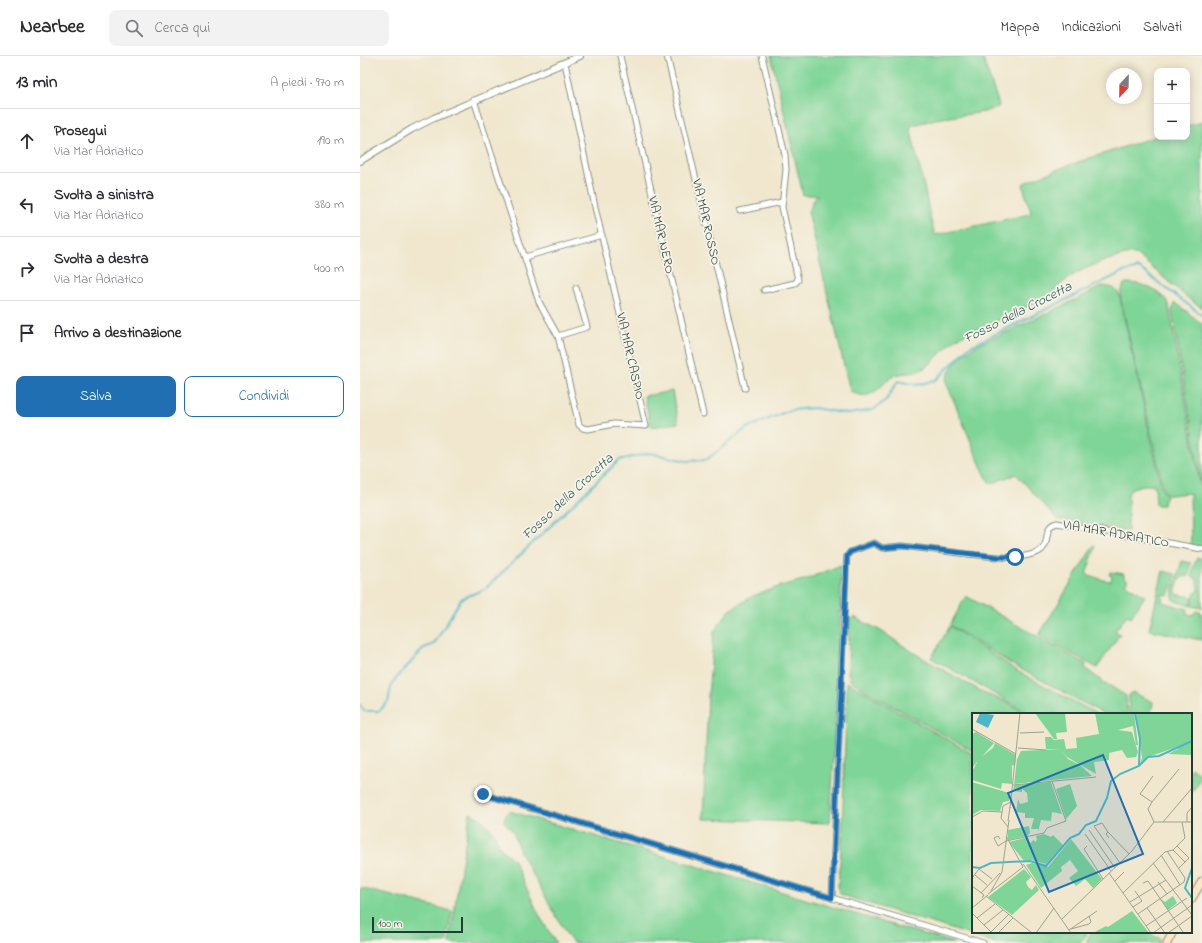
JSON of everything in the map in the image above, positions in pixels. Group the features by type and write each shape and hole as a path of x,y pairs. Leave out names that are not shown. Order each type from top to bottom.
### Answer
{"main road":[{"path":"1192,898 1202,881"},
{"path":"1167,943 1172,933"}],"street":[{"path":"360,161 428,120 580,56"},
{"name":"VIA MAR NERO","path":"620,56 703,414"},
{"name":"VIA MAR ROSSO","path":"667,56 745,388"},
{"path":"762,56 785,155 786,170 782,211 798,280 796,283 764,290"},
{"name":"VIA MAR CASPIO","path":"558,336 580,426 586,429 619,424 646,426 602,235 565,63"},
{"path":"474,100 539,302 558,336 586,327 576,288"},
{"path":"740,212 782,202"},
{"path":"525,257 602,235"},
{"name":"VIA MAR ADRIATICO","path":"832,898 846,569 847,556 850,552 874,543 882,548 899,546 999,557 1018,557 1035,553 1043,549 1049,527 1057,523 1202,549"},
{"path":"483,794 983,943"}],"green space":[{"path":"771,56 982,56 999,105 998,107 984,112 936,119 913,125 910,128 935,235 1030,214 1031,213 1023,186 1024,183 1063,167 1154,137 1154,140 1190,140 1190,125 1202,122 1202,308 1189,299 1136,254 1122,256 1085,269 1064,282 1052,293 989,325 957,338 932,362 921,370 894,376 874,392 864,396 850,391 808,211 812,205 812,201 818,195 803,195"},
{"path":"1124,284 1139,284 1149,288 1168,301 1202,495 1202,547 1191,546 1190,494 1168,495 1164,491 1121,300"},
{"path":"1102,286 1110,287 1119,294 1162,490 1167,496 1164,499 1163,505 1156,505 1155,485 1143,485 1132,488 1128,494 1128,531 1057,519 1016,474 990,484 946,382 947,377 956,362 974,347 1065,305"},
{"path":"1174,303 1202,324 1202,488 1172,311"},
{"path":"672,391 678,423 651,427 644,396"},
{"path":"1094,545 1096,546 1086,574 1111,581 1112,576 1109,575 1110,572 1124,574 1124,578 1128,580 1125,584 1145,596 1131,617 1127,615 1115,631 1120,634 1097,668 1039,635"},
{"path":"1197,558 1202,558 1202,608 1192,606 1194,594 1199,590 1197,579 1192,577"},
{"path":"1182,561 1191,563 1188,577 1184,576 1179,580 1176,578"},
{"path":"841,565 839,662 830,823 703,819 708,695 714,631 730,610 753,596 807,579"},
{"path":"1163,571 1175,574 1174,580 1179,582 1178,585 1172,586 1168,595 1163,594 1162,602 1188,609 1187,614 1193,615 1196,611 1202,613 1202,640 1149,630"},
{"path":"1177,586 1176,594 1193,597 1191,606 1174,600 1173,590 1174,587"},
{"path":"966,596 1086,664 1085,668 1126,696 1127,713 1102,713 1013,665 950,625"},
{"path":"854,617 881,631 914,653 986,694 1006,702 1025,713 972,713 972,750 866,691 850,680 848,672 849,620"},
{"path":"950,626 1019,672 1095,713 1028,713 931,658"},
{"path":"847,682 972,753 972,933 1086,933 1085,937 1079,943 996,943 840,894 838,886 842,836"},
{"path":"1132,692 1153,702 1151,713 1129,713 1129,695"},
{"path":"1192,769 1202,775 1192,792"},
{"path":"509,811 955,943 573,943 520,852 513,832 504,821 505,816"},
{"path":"470,813 480,818 493,832 501,849 513,859 540,917 556,943 449,943"},
{"path":"360,888 452,911 446,943 360,943"},
{"path":"1091,933 1147,933 1161,939 1159,943 1086,943"}],"waterway":[{"name":"Fosso della Crocetta","path":"360,705 364,711 379,711 388,702 392,683 424,648 434,644 461,599 485,589 619,460 650,453 686,461 706,460 747,428 790,410 814,408 848,414 873,410 886,400 898,381 917,385 936,380 969,347 1123,272 1139,268 1202,315"}],"route":[{"path":"483,794 832,898 847,556 850,552 874,543 882,548 899,546 999,557 1015,557"}]}
